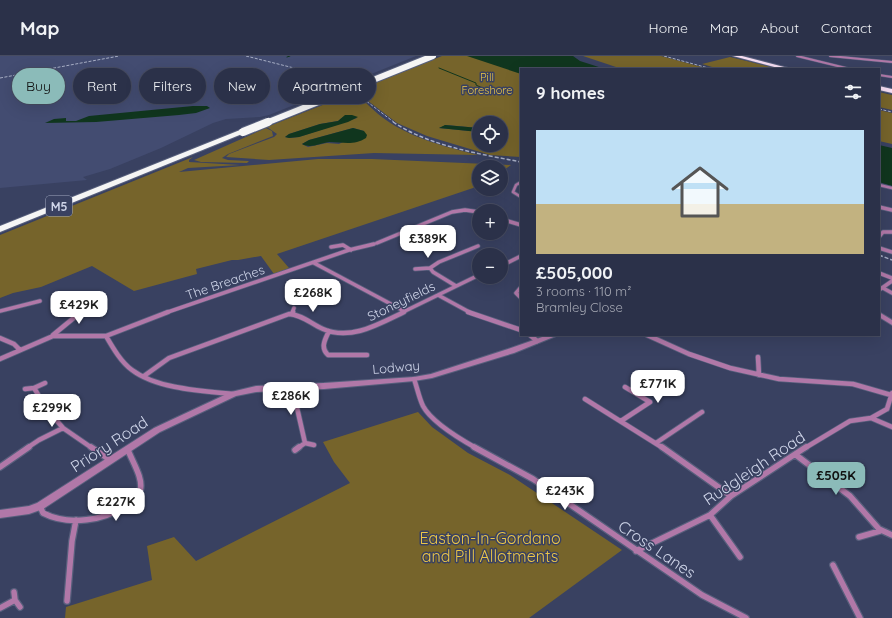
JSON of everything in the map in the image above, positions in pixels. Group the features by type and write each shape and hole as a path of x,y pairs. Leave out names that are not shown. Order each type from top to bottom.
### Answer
{"highway":[{"name":"M5","path":"0,229 234,130 422,56"},
{"name":"M5","path":"0,222 100,184 138,175 433,56"},
{"path":"736,56 785,68"},
{"path":"880,88 892,91"}],"street":[{"path":"796,56 806,57 846,68"},
{"path":"830,56 892,62"},
{"path":"880,75 892,77"},
{"path":"520,183 516,185 513,192 520,196"},
{"path":"880,185 892,188"},
{"path":"880,207 892,210"},
{"name":"The Breaches","path":"53,336 106,336 130,329 182,308 351,250 376,244 452,212 465,210 472,211"},
{"path":"508,220 520,225"},
{"path":"880,236 883,232 892,232"},
{"name":"The Breaches","path":"331,247 344,245 351,250"},
{"path":"415,269 430,268 478,246"},
{"path":"880,248 892,252"},
{"path":"508,262 520,256"},
{"path":"314,263 404,311"},
{"path":"430,268 433,272 456,286"},
{"path":"880,274 892,280 881,289"},
{"name":"Stoneyfields","path":"292,314 300,315 329,331 351,332 370,328 472,278"},
{"path":"520,288 516,293 520,297"},
{"path":"881,289 892,293"},
{"path":"438,295 467,312 520,330"},
{"path":"0,311 40,301"},
{"path":"0,359 53,336 82,312 97,303"},
{"path":"144,376 169,358 292,314 294,308"},
{"path":"880,315 892,323"},
{"path":"329,331 323,344 323,349 328,355 367,355"},
{"path":"106,336 116,354 132,370 144,376 164,383 234,394"},
{"path":"531,336 537,341"},
{"name":"Lodway","path":"234,394 256,389 324,386 432,376 551,336"},
{"path":"649,336 671,347 707,361 759,375 779,379 853,384 892,394 890,409"},
{"path":"0,338 14,344 20,350"},
{"path":"758,357 759,375"},
{"name":"Cross Lanes","path":"414,378 423,406 439,423 461,440 533,478 636,551 702,595 746,618"},
{"path":"25,389 34,388 45,383"},
{"path":"296,387 295,399 305,443"},
{"path":"621,421 650,402 625,387"},
{"path":"34,388 47,408 63,428 111,461"},
{"name":"Priory Road","path":"0,514 29,510 40,506 174,421 234,394"},
{"path":"585,399 656,443 732,496"},
{"name":"Rudgleigh Road","path":"636,551 710,515 732,496 828,433 850,421 871,418 890,409"},
{"path":"656,443 702,412"},
{"path":"871,418 892,427"},
{"path":"0,467 39,440 63,428"},
{"path":"305,443 314,446"},
{"path":"295,450 305,443"},
{"path":"40,506 43,513 49,516 76,520 100,518 117,512 135,498 140,490 140,480 128,450"},
{"path":"796,455 848,495 864,511 880,532"},
{"path":"0,460 7,462"},
{"path":"710,515 740,556"},
{"path":"67,601 72,541 76,520"},
{"path":"859,537 863,534 880,532 892,535"},
{"path":"833,565 860,618"},
{"path":"14,592 15,600 20,607"},
{"path":"0,608 15,600"}],"shaded area":[{"path":"0,56 416,56 376,72 376,68 278,68 278,104 296,104 269,115 226,119 213,123 161,148 110,169 83,177 87,180 0,188"},
{"path":"467,56 573,56 580,61 602,68 520,68 520,74"},
{"path":"207,106 210,108 196,113 179,115 96,122 45,123 54,119 66,118 66,121 76,121 89,116"},
{"path":"345,115 358,117 348,122 299,137 285,137 289,134 320,124 338,121"},
{"path":"445,125 472,127 472,131 439,128"},
{"path":"353,128 364,131 367,135 366,138 352,143 329,142 309,146 302,144 309,140"},
{"path":"880,145 892,148 892,186 880,182"}],"green space":[{"name":"Pill Foreshore","path":"442,56 498,56 520,68 520,157 490,155 480,152 508,152 508,116 472,116 472,127 446,125 439,128 472,131 472,150 427,136 397,123 372,104 376,104 376,83"},
{"path":"583,56 661,56 705,68 619,68"},
{"path":"730,57 775,68 716,68 702,64"},
{"path":"880,92 892,95 892,110 880,107"},
{"path":"325,104 367,104 396,127 430,142 478,155 374,153 269,160 226,157 229,154 274,137 277,134 267,127","holes":["343,117 357,118 299,137 285,137 289,134 320,124 338,121","353,128 364,131 339,144 327,143 308,147 302,144 309,140"]},
{"path":"880,110 892,113 892,144 880,141"},
{"path":"266,128 272,131 273,136 228,154 222,158 228,160 249,161 247,163 201,162 194,160"},
{"path":"193,157 189,160 189,162 240,165 188,168 179,172 318,159 372,159 472,163 472,188 277,254 289,268 274,274 261,256 232,260 196,269 197,274 134,291 92,266 41,287 13,293 0,298 0,235"},
{"name":"Easton-In-Gordano and Pill Allotments","path":"418,412 432,427 468,453 510,475 622,550 529,618 65,618 66,607 152,580 147,546 174,537 196,561 350,483 334,462 323,442"}],"waterway":[{"path":"439,68 476,83 476,85 484,88 496,90 508,88"}],"railway":[{"path":"0,78 119,56"},
{"path":"246,56 322,75 361,97 395,123"},
{"path":"664,56 708,68"},
{"path":"880,109 892,112"},
{"path":"393,122 422,137 439,143 472,152 520,162"},
{"path":"880,255 892,260"}]}
